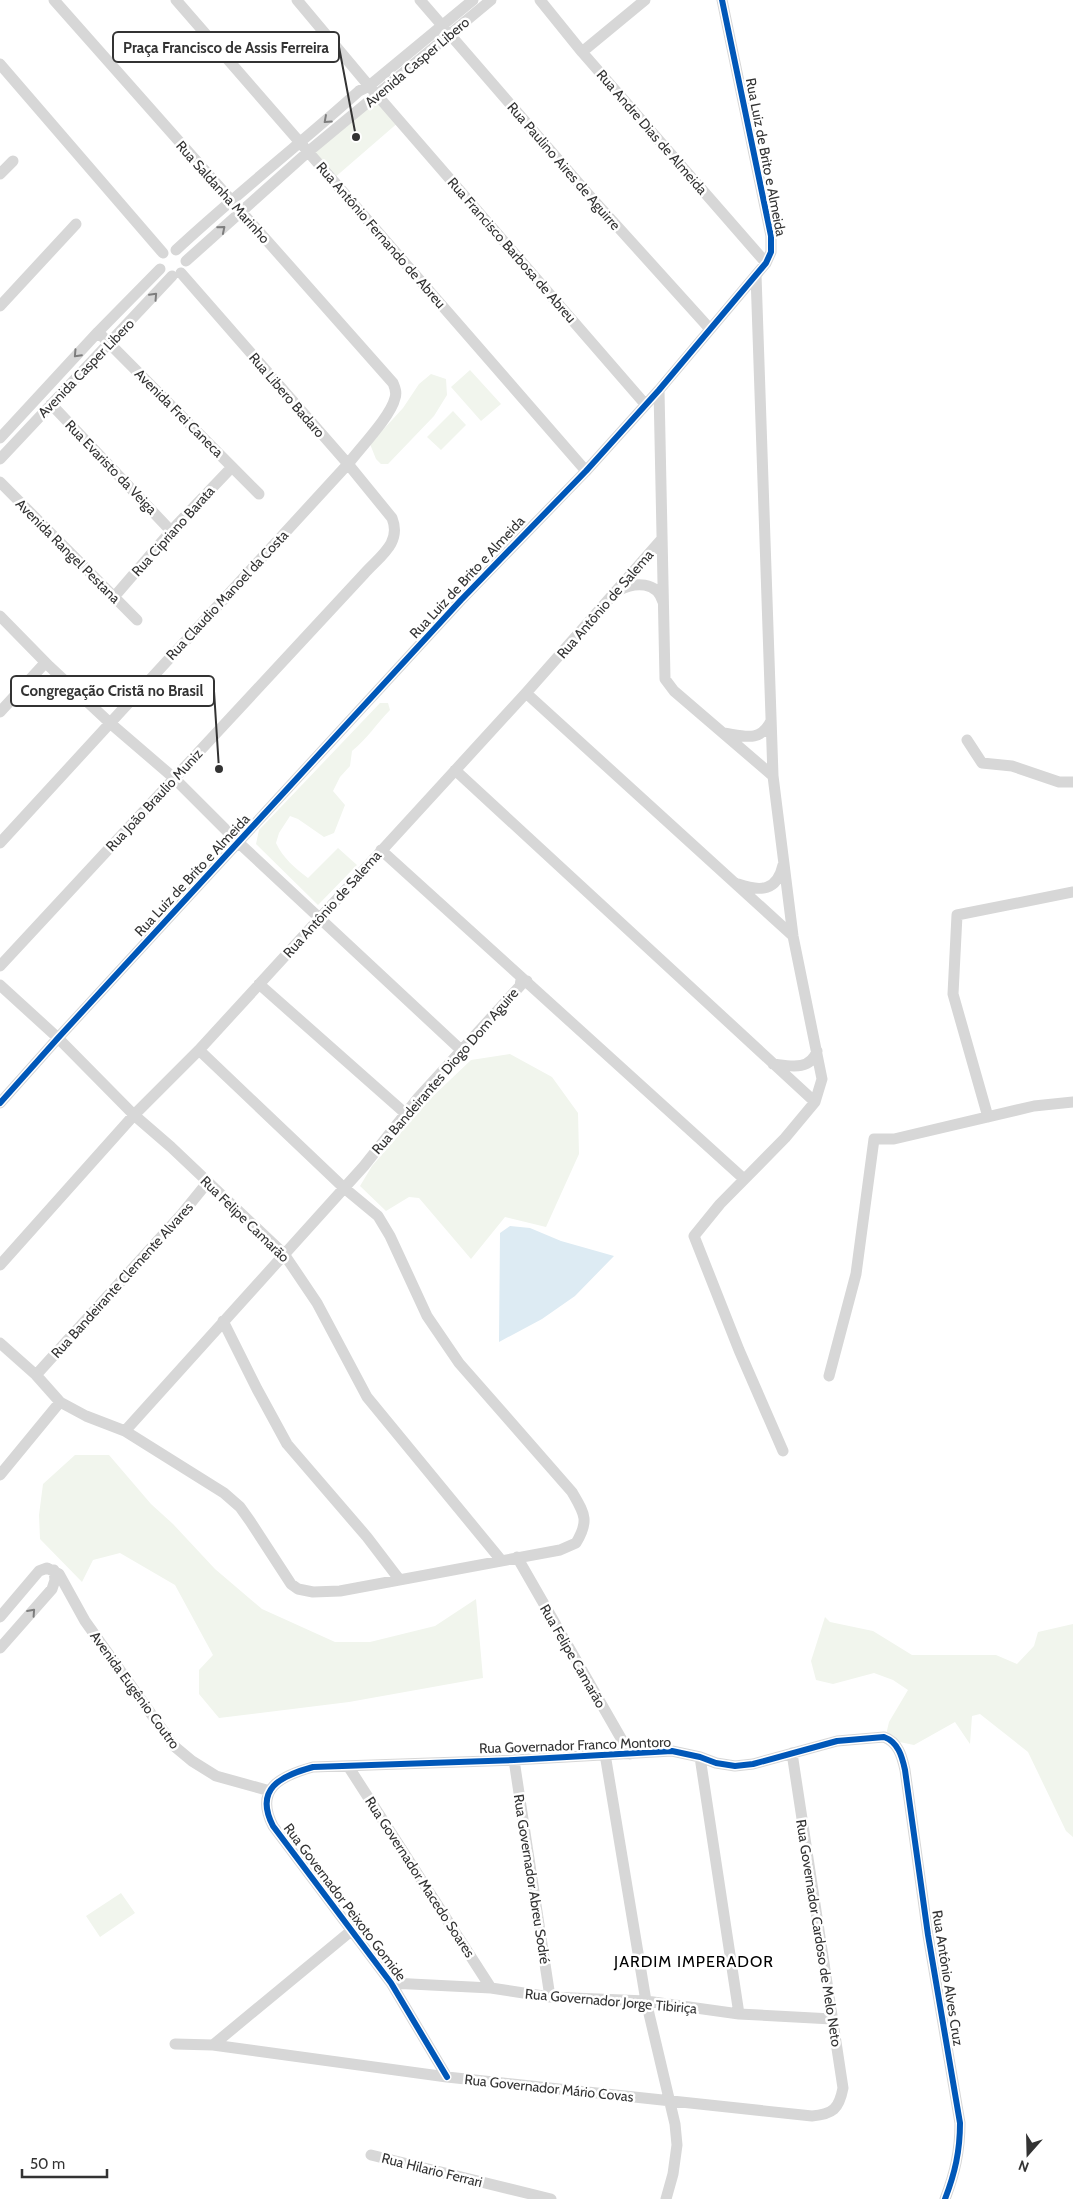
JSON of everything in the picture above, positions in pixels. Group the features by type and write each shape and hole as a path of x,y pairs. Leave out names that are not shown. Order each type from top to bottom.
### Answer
{"street":[{"name":"Rua Saldanha Marinho","path":"54,0 394,383"},
{"name":"Rua Antônio Fernando de Abreu","path":"176,0 586,471"},
{"name":"Rua Francisco Barbosa de Abreu","path":"297,0 369,86 645,404"},
{"name":"Rua Paulino Aires de Aguirre","path":"420,0 596,202 710,329"},
{"name":"Avenida Casper Libero","path":"176,250 231,200 378,96 446,30 472,0"},
{"name":"Avenida Casper Libero","path":"186,261 242,212 359,91 369,86 490,0"},
{"name":"Rua Andre Dias de Almeida","path":"540,0 582,52 766,263"},
{"path":"582,52 645,0"},
{"name":"Rua Luiz de Brito e Almeida","path":"0,1103 461,600 586,471 659,390 766,263 771,252 771,236 722,0"},
{"path":"0,64 163,252"},
{"path":"0,174 12,161"},
{"path":"0,306 76,224"},
{"path":"176,250 184,255 186,261 185,268 177,275 166,275 160,269 159,260 163,252 176,250"},
{"name":"Avenida Casper Libero","path":"0,438 98,332 160,269"},
{"name":"Avenida Casper Libero","path":"0,459 177,275"},
{"name":"Rua Libero Badaro","path":"177,275 348,464 392,518"},
{"path":"756,275 773,776 793,936 822,1079 815,1102 785,1138 720,1204 694,1236 739,1350 783,1451"},
{"name":"Avenida Frei Caneca","path":"98,332 259,494"},
{"name":"Rua Claudio Manoel da Costa","path":"0,844 348,464 390,410 395,400 396,391 394,383"},
{"path":"659,390 665,679 674,691 773,776"},
{"name":"Rua Evaristo da Veiga","path":"51,404 171,530"},
{"name":"Rua Cipriano Barata","path":"114,597 171,530 232,467"},
{"name":"Avenida Rangel Pestana","path":"0,482 137,620"},
{"name":"Rua João Braulio Muniz","path":"0,966 391,545 396,535 396,528 392,518"},
{"name":"Rua Antônio de Salema","path":"0,1265 134,1115 199,1050 526,693 662,539"},
{"path":"616,591 629,585 645,585 659,592 664,603"},
{"path":"0,616 45,663 110,723 174,778 239,843 461,1050"},
{"path":"0,712 45,663"},
{"path":"526,693 793,936"},
{"path":"723,733 750,737 760,735 766,730 771,720"},
{"path":"967,740 982,763 1012,766 1059,782 1073,782"},
{"path":"455,770 815,1102"},
{"path":"381,850 744,1179"},
{"path":"736,883 765,889 772,886 778,878 784,861"},
{"path":"988,1117 953,994 956,915 1073,892"},
{"name":"Rua Bandeirantes Diogo Dom Aguire","path":"126,1431 223,1320 364,1166 461,1050 520,986 521,980 527,981"},
{"path":"259,984 406,1114"},
{"name":"Rua Felipe Camarão","path":"0,985 58,1038 134,1115 171,1147 284,1254 317,1302 367,1397 501,1560"},
{"path":"0,1343 36,1375 60,1402 86,1416 126,1431 224,1493 240,1507 283,1573 291,1584 298,1589 313,1592 333,1592 560,1550 576,1543 585,1523 583,1512 572,1492 459,1363 426,1316 390,1236 378,1216 343,1187 199,1050"},
{"path":"773,1064 800,1067 814,1058 817,1051"},
{"path":"829,1376 856,1274 874,1139 894,1139 1034,1106 1073,1102"},
{"name":"Rua Bandeirante Clemente Alvares","path":"36,1375 181,1215 207,1183"},
{"path":"223,1320 287,1444 367,1537 398,1579"},
{"path":"0,1475 60,1402"},
{"name":"Rua Felipe Camarão","path":"517,1557 630,1754"},
{"path":"0,1648 55,1586 54,1570 47,1568 39,1571 2,1609"},
{"name":"Avenida Eugênio Coutro","path":"54,1570 59,1574 85,1621 174,1746 192,1761 216,1776 270,1791"},
{"name":"Rua Governador Franco Montoro","path":"270,1791 282,1779 297,1771 313,1767 672,1752 735,1766 753,1764 837,1741 884,1737 891,1739 903,1758"},
{"name":"Rua Governador Cardoso de Melo Neto","path":"792,1753 843,2088 841,2100 834,2110"},
{"path":"605,1754 646,2001 675,2124 676,2145 666,2199"},
{"path":"700,1757 739,2014"},
{"name":"Rua Antônio Alves Cruz","path":"903,1758 928,1935 960,2123 960,2149 954,2175 945,2199"},
{"name":"Rua Governador Abreu Sodré","path":"514,1760 550,1997"},
{"name":"Rua Governador Macedo Soares","path":"348,1766 491,1988"},
{"name":"Rua Governador Peixoto Gomide","path":"270,1791 266,1812 273,1826 391,1983 447,2077"},
{"path":"213,2045 351,1931"},
{"name":"Rua Governador Jorge Tibiriça","path":"391,1983 491,1988 550,1997 646,2001 739,2014 832,2019"},
{"name":"Rua Governador Mário Covas","path":"175,2044 213,2045 447,2077 812,2116 825,2115 834,2110"},
{"name":"Rua Hilario Ferrari","path":"371,2155 551,2199"}],"shaded area":[{"path":"378,96 400,121 333,179 311,153"},
{"path":"470,370 501,404 481,421 451,387"},
{"path":"431,374 446,379 447,395 434,416 388,464 381,464 376,459 370,444 403,408 419,384"},
{"path":"453,411 466,425 441,450 427,437"},
{"path":"380,703 388,703 390,710 352,751 350,766 340,777 333,791 345,805 334,833 324,837 298,819 290,816 279,833 276,843 282,853 308,878 338,848 357,865 318,905 256,844 259,830"},
{"path":"510,1054 552,1077 578,1113 579,1154 546,1227 505,1217 471,1259 419,1198 409,1197 386,1211 360,1186 372,1166 429,1100 471,1060"},
{"path":"510,1226 530,1228 561,1241 614,1256 575,1296 542,1319 499,1342 500,1233"},
{"path":"75,1455 109,1455 151,1504 173,1524 215,1569 262,1609 335,1642 370,1642 435,1626 476,1599 483,1678 349,1702 219,1718 199,1694 199,1670 213,1655 175,1585 120,1553 93,1560 82,1582 40,1539 39,1515 43,1484"},
{"path":"825,1617 830,1622 873,1631 912,1655 996,1655 1017,1664 1034,1646 1038,1632 1073,1624 1073,1837 1066,1831 1028,1752 980,1714 972,1716 970,1744 955,1722 914,1745 885,1739 889,1722 908,1690 893,1680 874,1673 833,1684 816,1680 811,1661"},
{"path":"121,1893 135,1913 100,1937 86,1916"}],"cycle path":[{"path":"0,1103 461,600 586,471 659,390 766,263 771,252 771,236 722,0"},
{"path":"447,2077 391,1983 273,1826 268,1813 267,1802 269,1793 281,1780 313,1767 514,1760 672,1751 735,1766 753,1764 837,1741 884,1737 896,1746 901,1755 905,1770 928,1935 960,2123 956,2162 945,2199"}],"place":[{"name":"Praça Francisco de Assis Ferreira","path":"356,137"},
{"name":"Congregação Cristã no Brasil","path":"219,769"}],"district":[{"name":"JARDIM IMPERADOR","path":"694,1961"}]}
